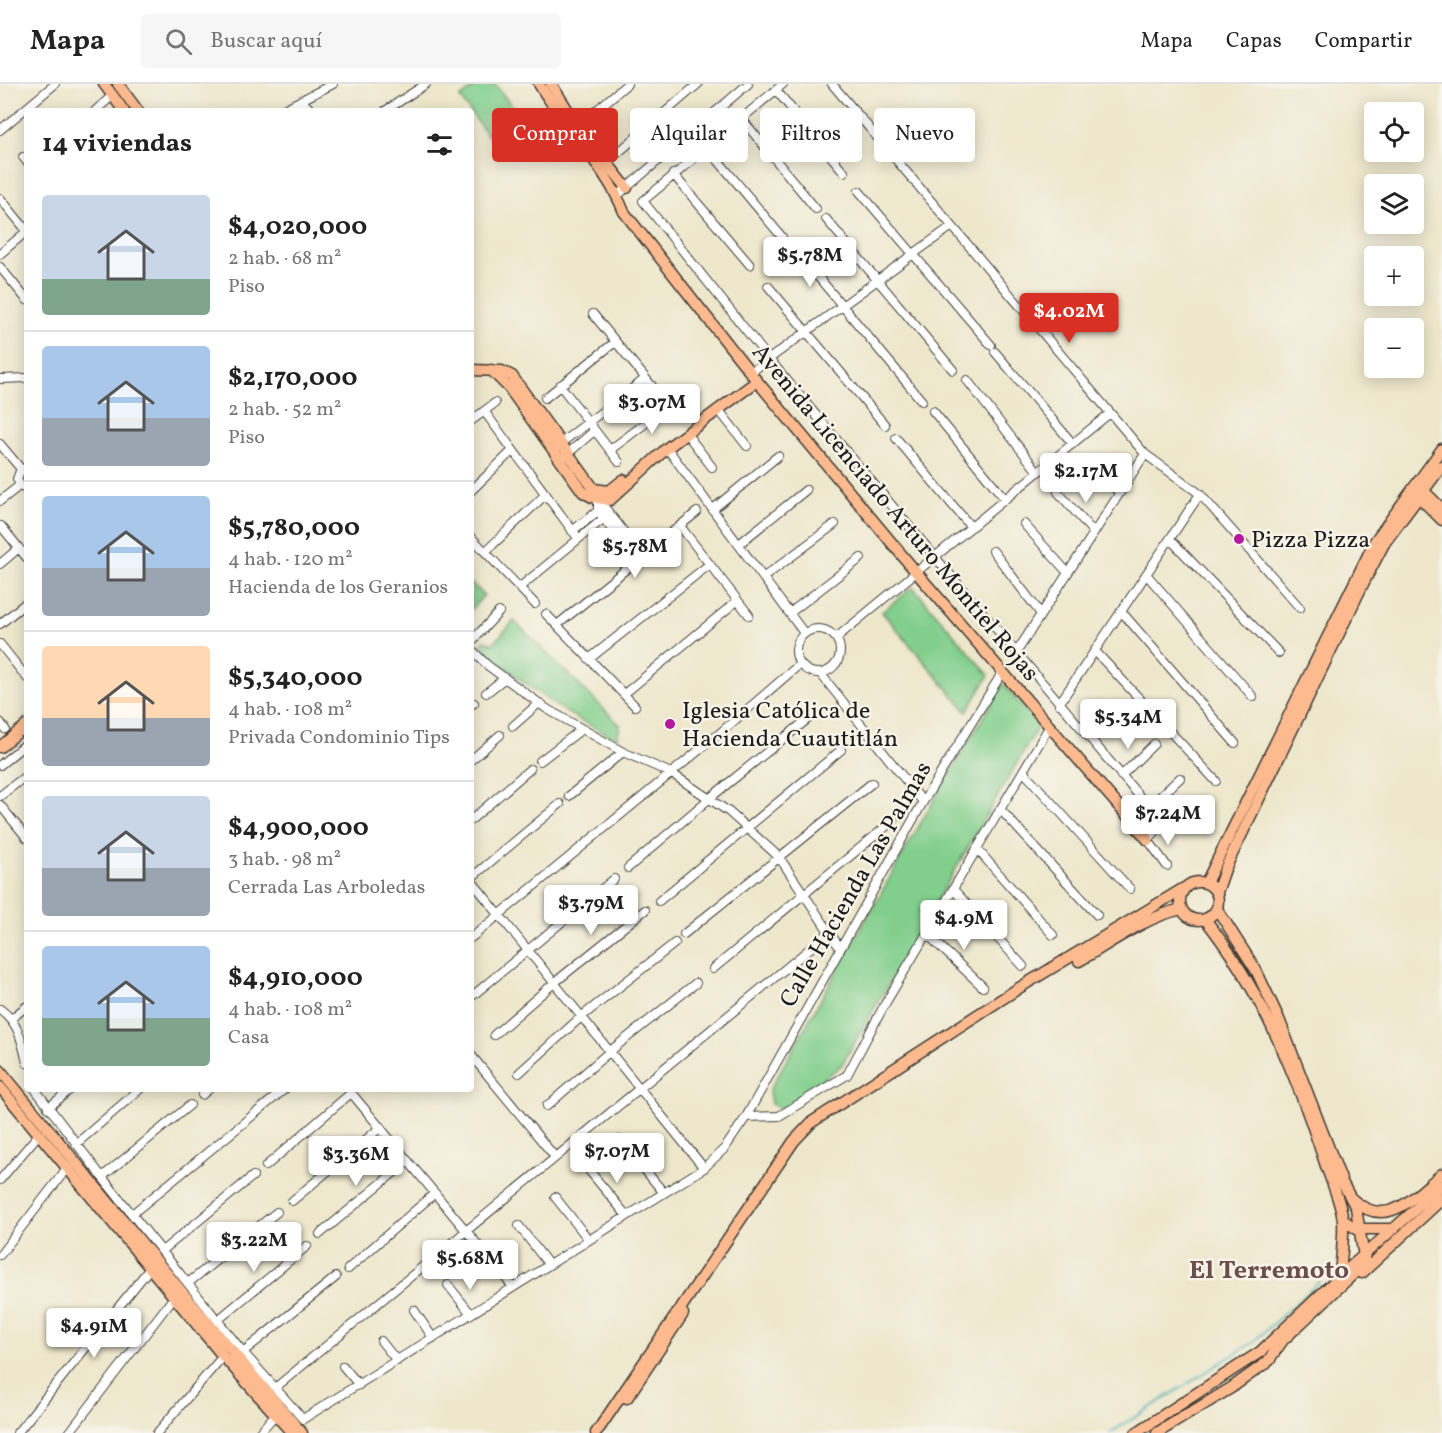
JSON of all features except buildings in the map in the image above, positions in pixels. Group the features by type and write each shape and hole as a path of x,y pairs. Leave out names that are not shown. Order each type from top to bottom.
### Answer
{"main road":[{"path":"104,84 122,108"},
{"path":"118,84 136,108"},
{"name":"Avenida Licenciado Arturo Montiel Rojas","path":"539,84 555,110 618,195 624,212 754,377 916,572 1148,840"},
{"path":"552,84 567,108"},
{"path":"606,163 627,188"},
{"path":"474,370 506,372 512,376 564,457 598,495 609,491 718,410 754,377"},
{"path":"1206,883 1375,541 1442,449"},
{"path":"1266,1364 1283,1340 1365,1263 1356,1208 1348,1195 1267,993 1246,953 1217,909 1217,892 1225,868 1385,542 1442,466"},
{"path":"1422,495 1442,509"},
{"path":"1422,495 1442,520"},
{"path":"0,747 24,727"},
{"path":"596,1433 794,1141 812,1122 1019,988 1194,882 1206,883 1217,892"},
{"path":"1184,888 1180,898 1182,909 1189,917 1205,920 1226,945 1257,995 1280,1043 1310,1118 1343,1220 1340,1276"},
{"path":"603,1433 798,1144 816,1126 1022,993 1146,922 1165,913 1182,909"},
{"path":"1205,920 1217,909"},
{"path":"0,1070 302,1433"},
{"path":"0,1087 223,1356 291,1433"},
{"path":"1348,1195 1368,1211 1390,1212 1442,1174"},
{"path":"1136,1433 1260,1352 1340,1276 1442,1186"},
{"path":"1157,1433 1266,1364 1442,1199"},
{"path":"1343,1220 1360,1229 1393,1230 1419,1214 1425,1214"}],"street":[{"path":"29,108 55,84"},
{"path":"286,108 333,84"},
{"path":"390,108 426,84"},
{"path":"599,108 627,84"},
{"path":"606,163 698,84"},
{"path":"618,195 748,84"},
{"path":"832,84 1145,454 1200,494 1300,608"},
{"path":"748,112 780,87 844,172"},
{"path":"98,108 113,95"},
{"path":"301,100 309,108"},
{"path":"2,133 24,113"},
{"path":"748,126 816,209"},
{"path":"688,162 674,174 750,265"},
{"path":"719,162 782,237"},
{"name":"Avenida Licenciado Arturo Montiel Rojas","path":"674,174 643,201 935,558 1149,807"},
{"path":"859,190 915,253 1072,444"},
{"path":"0,198 24,227"},
{"path":"826,219 879,279 953,370"},
{"path":"754,377 770,359 806,331 952,226"},
{"path":"0,254 24,234"},
{"path":"799,254 921,401"},
{"path":"0,267 24,296"},
{"path":"768,286 885,425"},
{"path":"593,314 669,406"},
{"path":"544,398 615,342"},
{"path":"0,379 24,378"},
{"path":"557,446 645,379"},
{"path":"967,380 1038,472"},
{"path":"560,385 619,462"},
{"path":"610,450 679,398"},
{"path":"474,419 495,403"},
{"path":"718,410 747,446"},
{"path":"484,411 578,538"},
{"path":"933,411 1005,499"},
{"path":"836,638 1110,412"},
{"path":"564,457 594,431"},
{"path":"686,433 712,467"},
{"path":"896,438 971,528"},
{"path":"0,444 24,469 17,477 23,487 0,501"},
{"path":"667,448 791,612 804,633"},
{"path":"474,488 513,450"},
{"path":"1016,653 1145,454"},
{"path":"712,509 778,456"},
{"path":"1094,463 1119,493"},
{"path":"739,544 806,490"},
{"path":"1058,492 1094,533"},
{"path":"486,551 546,494"},
{"path":"1059,704 1200,494"},
{"path":"598,495 600,515 615,527"},
{"path":"598,495 615,527 639,559"},
{"path":"557,625 697,512"},
{"path":"572,531 600,515"},
{"path":"520,587 578,538 600,515"},
{"path":"765,577 835,524"},
{"path":"1024,525 1068,573"},
{"path":"2,526 24,554"},
{"path":"680,526 749,615"},
{"path":"1170,539 1279,653"},
{"path":"474,540 535,604"},
{"path":"0,564 19,548"},
{"path":"993,551 1041,614"},
{"path":"791,612 861,558"},
{"path":"589,659 710,564"},
{"path":"1146,574 1253,697"},
{"path":"624,694 737,601"},
{"path":"0,624 24,604"},
{"path":"1122,611 1235,743"},
{"path":"474,639 499,612"},
{"path":"546,614 635,706"},
{"path":"821,629 836,638 840,657 832,668 820,673 809,671 800,664 795,651 804,633 821,629"},
{"path":"0,644 24,667"},
{"path":"1095,651 1216,781"},
{"path":"474,652 539,704 623,752 671,773 710,798 779,857 840,948"},
{"path":"474,936 800,664"},
{"path":"820,673 923,802"},
{"name":"Calle Hacienda Las Palmas","path":"275,1388 303,1419 704,1168 725,1148 746,1117 923,802 1002,673"},
{"path":"486,693 505,678"},
{"path":"513,726 539,704"},
{"path":"628,868 814,714"},
{"path":"1090,740 1121,714"},
{"path":"746,1117 779,1116 847,1075 1049,727"},
{"path":"540,761 582,729"},
{"path":"474,757 500,735"},
{"path":"1121,776 1154,744"},
{"path":"0,765 24,745"},
{"path":"659,901 841,750"},
{"path":"569,796 623,752"},
{"path":"474,817 530,770"},
{"path":"1023,771 1130,889"},
{"path":"0,796 24,777"},
{"path":"1167,866 1148,840 1158,825 1158,818 1149,807 1180,778"},
{"path":"684,934 872,783"},
{"path":"474,876 560,804"},
{"path":"0,805 24,833"},
{"path":"1000,809 1097,915"},
{"path":"712,969 806,895 894,820"},
{"path":"977,849 1053,935"},
{"path":"474,995 614,879"},
{"path":"474,883 704,1168"},
{"path":"953,890 1023,966"},
{"path":"494,1035 645,910"},
{"path":"37,1092 102,1177 243,1352 275,1388 830,932"},
{"path":"927,934 983,987"},
{"path":"519,1073 581,1017 675,943"},
{"path":"547,1106 609,1052 696,983"},
{"path":"12,1018 24,1008"},
{"path":"0,1009 12,1018 24,1049"},
{"path":"474,1059 555,1157"},
{"path":"48,1108 67,1092"},
{"path":"76,1144 137,1092"},
{"path":"132,1214 281,1092"},
{"path":"266,1166 349,1092"},
{"path":"351,1092 513,1287"},
{"path":"102,1177 190,1105"},
{"path":"292,1201 381,1127"},
{"path":"0,1180 39,1134"},
{"path":"620,1140 664,1193"},
{"path":"320,1233 408,1161"},
{"path":"0,1255 68,1167"},
{"path":"587,1168 627,1216"},
{"path":"162,1251 253,1176"},
{"path":"348,1269 435,1194"},
{"path":"555,1197 589,1240"},
{"path":"188,1283 277,1212"},
{"path":"519,1226 549,1265"},
{"path":"218,1320 307,1246"},
{"path":"17,1433 150,1268"},
{"path":"243,1352 336,1277"},
{"path":"448,1285 471,1314"},
{"path":"69,1433 174,1297"},
{"path":"414,1310 433,1338"},
{"path":"381,1341 397,1361"},
{"path":"157,1433 223,1356"},
{"path":"343,1366 359,1384"},
{"path":"259,1433 275,1415"}],"green space":[{"path":"479,84 495,84 513,108 492,108 492,141 474,117 474,108 467,108 460,98"},
{"path":"474,586 484,595 474,607"},
{"path":"913,587 989,675 967,712 882,612"},
{"path":"514,621 620,725 617,738 598,730 544,698 481,645 485,640 492,644"},
{"path":"1003,684 1039,725 841,1066 783,1109 771,1104 769,1091 928,810"}],"waterway":[{"path":"1110,1433 1252,1343 1320,1281"}],"place":[{"name":"Pizza Pizza","path":"1239,539"},
{"name":"Iglesia Católica de Hacienda Cuautitlán","path":"670,724"}],"district":[{"name":"El Terremoto","path":"1269,1269"}]}
